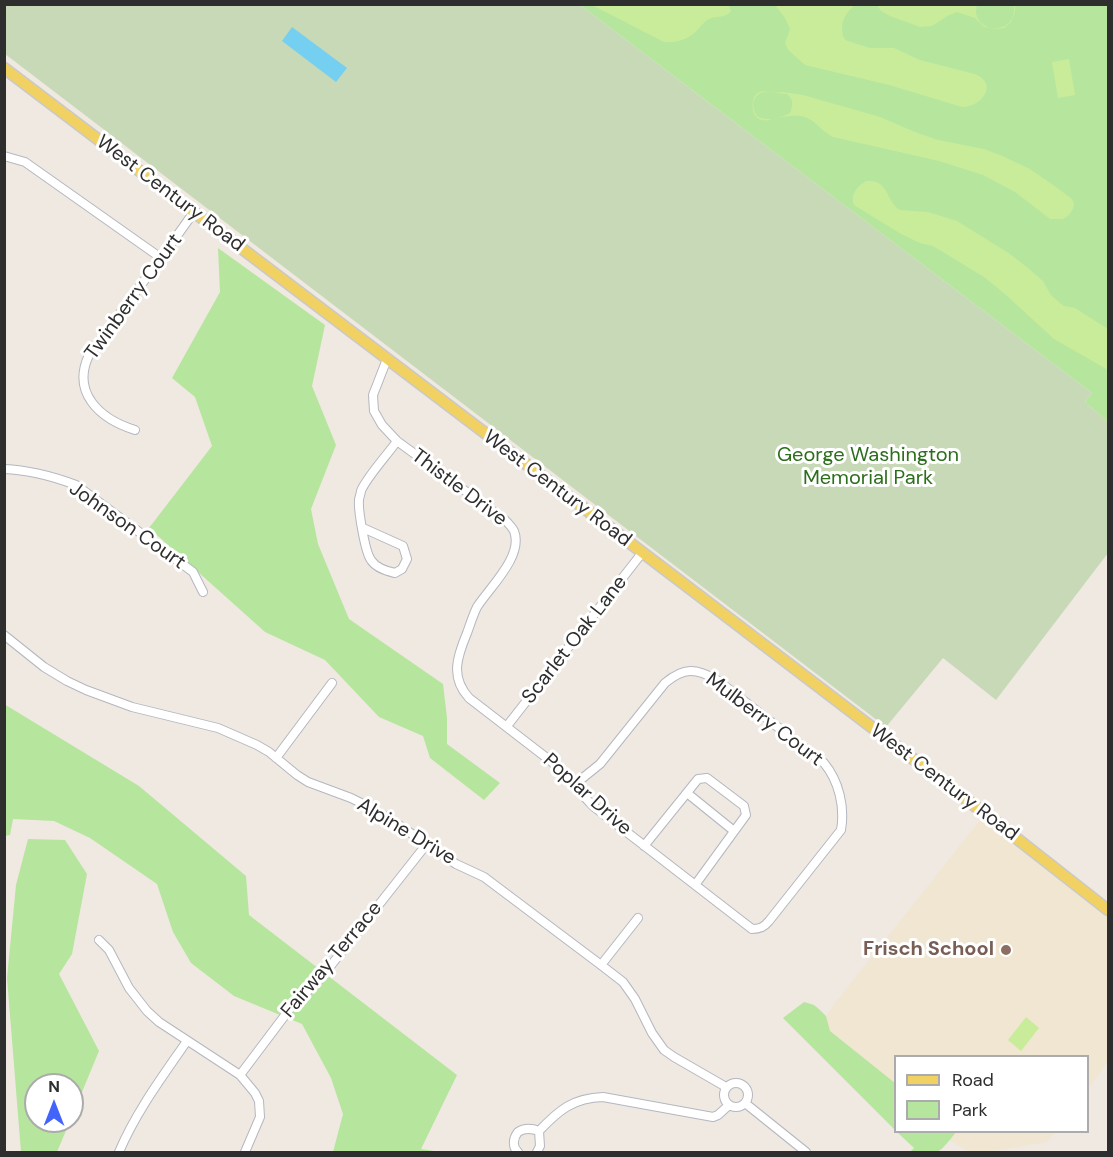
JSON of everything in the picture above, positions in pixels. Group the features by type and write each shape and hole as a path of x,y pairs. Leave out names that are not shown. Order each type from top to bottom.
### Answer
{"main road":[{"name":"West Century Road","path":"4,68 976,807 1108,910"}],"street":[{"path":"4,156 25,162 162,258"},
{"name":"Twinberry Court","path":"135,430 120,425 94,406 84,390 83,372 88,355 194,212"},
{"name":"Thistle Drive","path":"387,359 375,387 372,404 377,418 397,441 505,520 513,529 516,539 514,553 476,609 459,653"},
{"path":"363,528 403,546 407,559 402,569 395,573 386,571 376,566 369,558 363,528 359,499 362,488 397,441"},
{"name":"Johnson Court","path":"4,469 37,472 76,485 193,572 203,592"},
{"name":"Scarlet Oak Lane","path":"507,726 642,553"},
{"name":"Alpine Drive","path":"4,635 44,667 86,690 132,707 218,728 257,745 308,782 371,808 456,864 484,877 623,982 630,990 652,1033 664,1050 726,1087"},
{"name":"Poplar Drive","path":"459,653 457,675 462,689 476,704 552,762 593,806 752,929 764,927 772,917"},
{"name":"Mulberry Court","path":"574,785 600,764 673,676 684,671 695,670 717,680 824,763 833,777 841,802 843,818 841,830 772,917"},
{"path":"276,758 332,684"},
{"path":"644,846 698,779 707,778 744,806 746,815 694,885"},
{"path":"687,793 734,831"},
{"name":"Fairway Terrace","path":"240,1075 292,1006 321,978 426,845"},
{"path":"602,964 638,918"},
{"path":"99,940 109,950 129,988 159,1023 240,1075 255,1093 260,1109 258,1124 245,1152"},
{"path":"119,1152 147,1098 187,1041"},
{"path":"735,1083 744,1085 748,1094 745,1104 740,1107 729,1105 723,1097 726,1087 735,1083"},
{"path":"538,1131 567,1106 592,1097 713,1117 729,1105"},
{"path":"745,1104 806,1152"},
{"path":"518,1152 514,1146 514,1140 518,1132 526,1129 538,1131"},
{"path":"537,1152 540,1146 538,1131"}],"shaded area":[{"path":"985,814 1108,910 1108,1061 1089,1088 1089,1055 894,1055 894,1082 830,1031 826,1016"},
{"path":"955,1133 1054,1133 1047,1142 988,1152 969,1152 949,1140"}],"green space":[{"path":"728,4 731,11 726,15 709,19 688,38 669,42 664,42 592,5"},
{"name":"George Washington Memorial Park","path":"4,5 580,5 1092,393 1085,402 1108,422 1108,553 996,700 943,658 886,727 5,54"},
{"path":"580,5 1108,5 1108,422 1085,402 1092,393"},
{"path":"775,5 855,5 843,21 842,30 845,40 870,48 894,48 920,60 975,74 986,83 985,94 976,103 962,107 889,85 805,65 788,50 785,43 790,29"},
{"path":"877,5 977,5 976,14 980,22 994,28 1008,23 1013,16 1014,5 1015,12 1011,22 1004,28 996,29 984,27 975,18 957,12 932,26 920,27 890,16 881,11"},
{"path":"1069,59 1075,95 1058,98 1052,62"},
{"path":"762,91 773,93 763,92 754,102 757,116 771,119 767,120 757,118 752,104 755,96"},
{"path":"774,93 803,95 880,117 938,140 984,149 1000,155 1030,169 1056,187 1072,199 1073,209 1063,219 1050,219 1015,192 983,175 939,161 833,137 812,121 801,116 778,117 790,113 792,103 787,94"},
{"path":"866,181 880,184 893,204 900,210 928,212 957,221 1028,268 1043,281 1051,295 1064,306 1075,308 1108,329 1108,370 1054,339 984,277 933,246 901,234 854,205 855,191"},
{"path":"218,248 325,325 312,386 336,445 311,509 318,544 349,619 443,684 447,744 500,783 484,800 430,758 423,736 379,717 325,660 265,632 149,528 212,446 195,397 172,378 220,292"},
{"path":"4,704 139,786 246,876 249,915 457,1075 421,1149 441,1152 333,1152 343,1114 331,1078 302,1024 234,996 191,963 173,932 157,884 90,838 54,821 13,819 10,835 5,836"},
{"path":"28,839 65,840 87,874 72,954 59,974 99,1051 84,1087 84,1073 24,1073 24,1133 65,1133 57,1152 21,1152 7,978 16,885"},
{"path":"804,1002 814,1005 826,1016 830,1031 894,1082 894,1129 783,1018"},
{"path":"1026,1017 1039,1028 1021,1051 1008,1040"},
{"path":"898,1133 955,1133 938,1151 910,1152 914,1148"}],"water":[{"path":"292,27 347,68 336,82 282,41"}],"place":[{"name":"Frisch School","path":"1006,950"}]}
